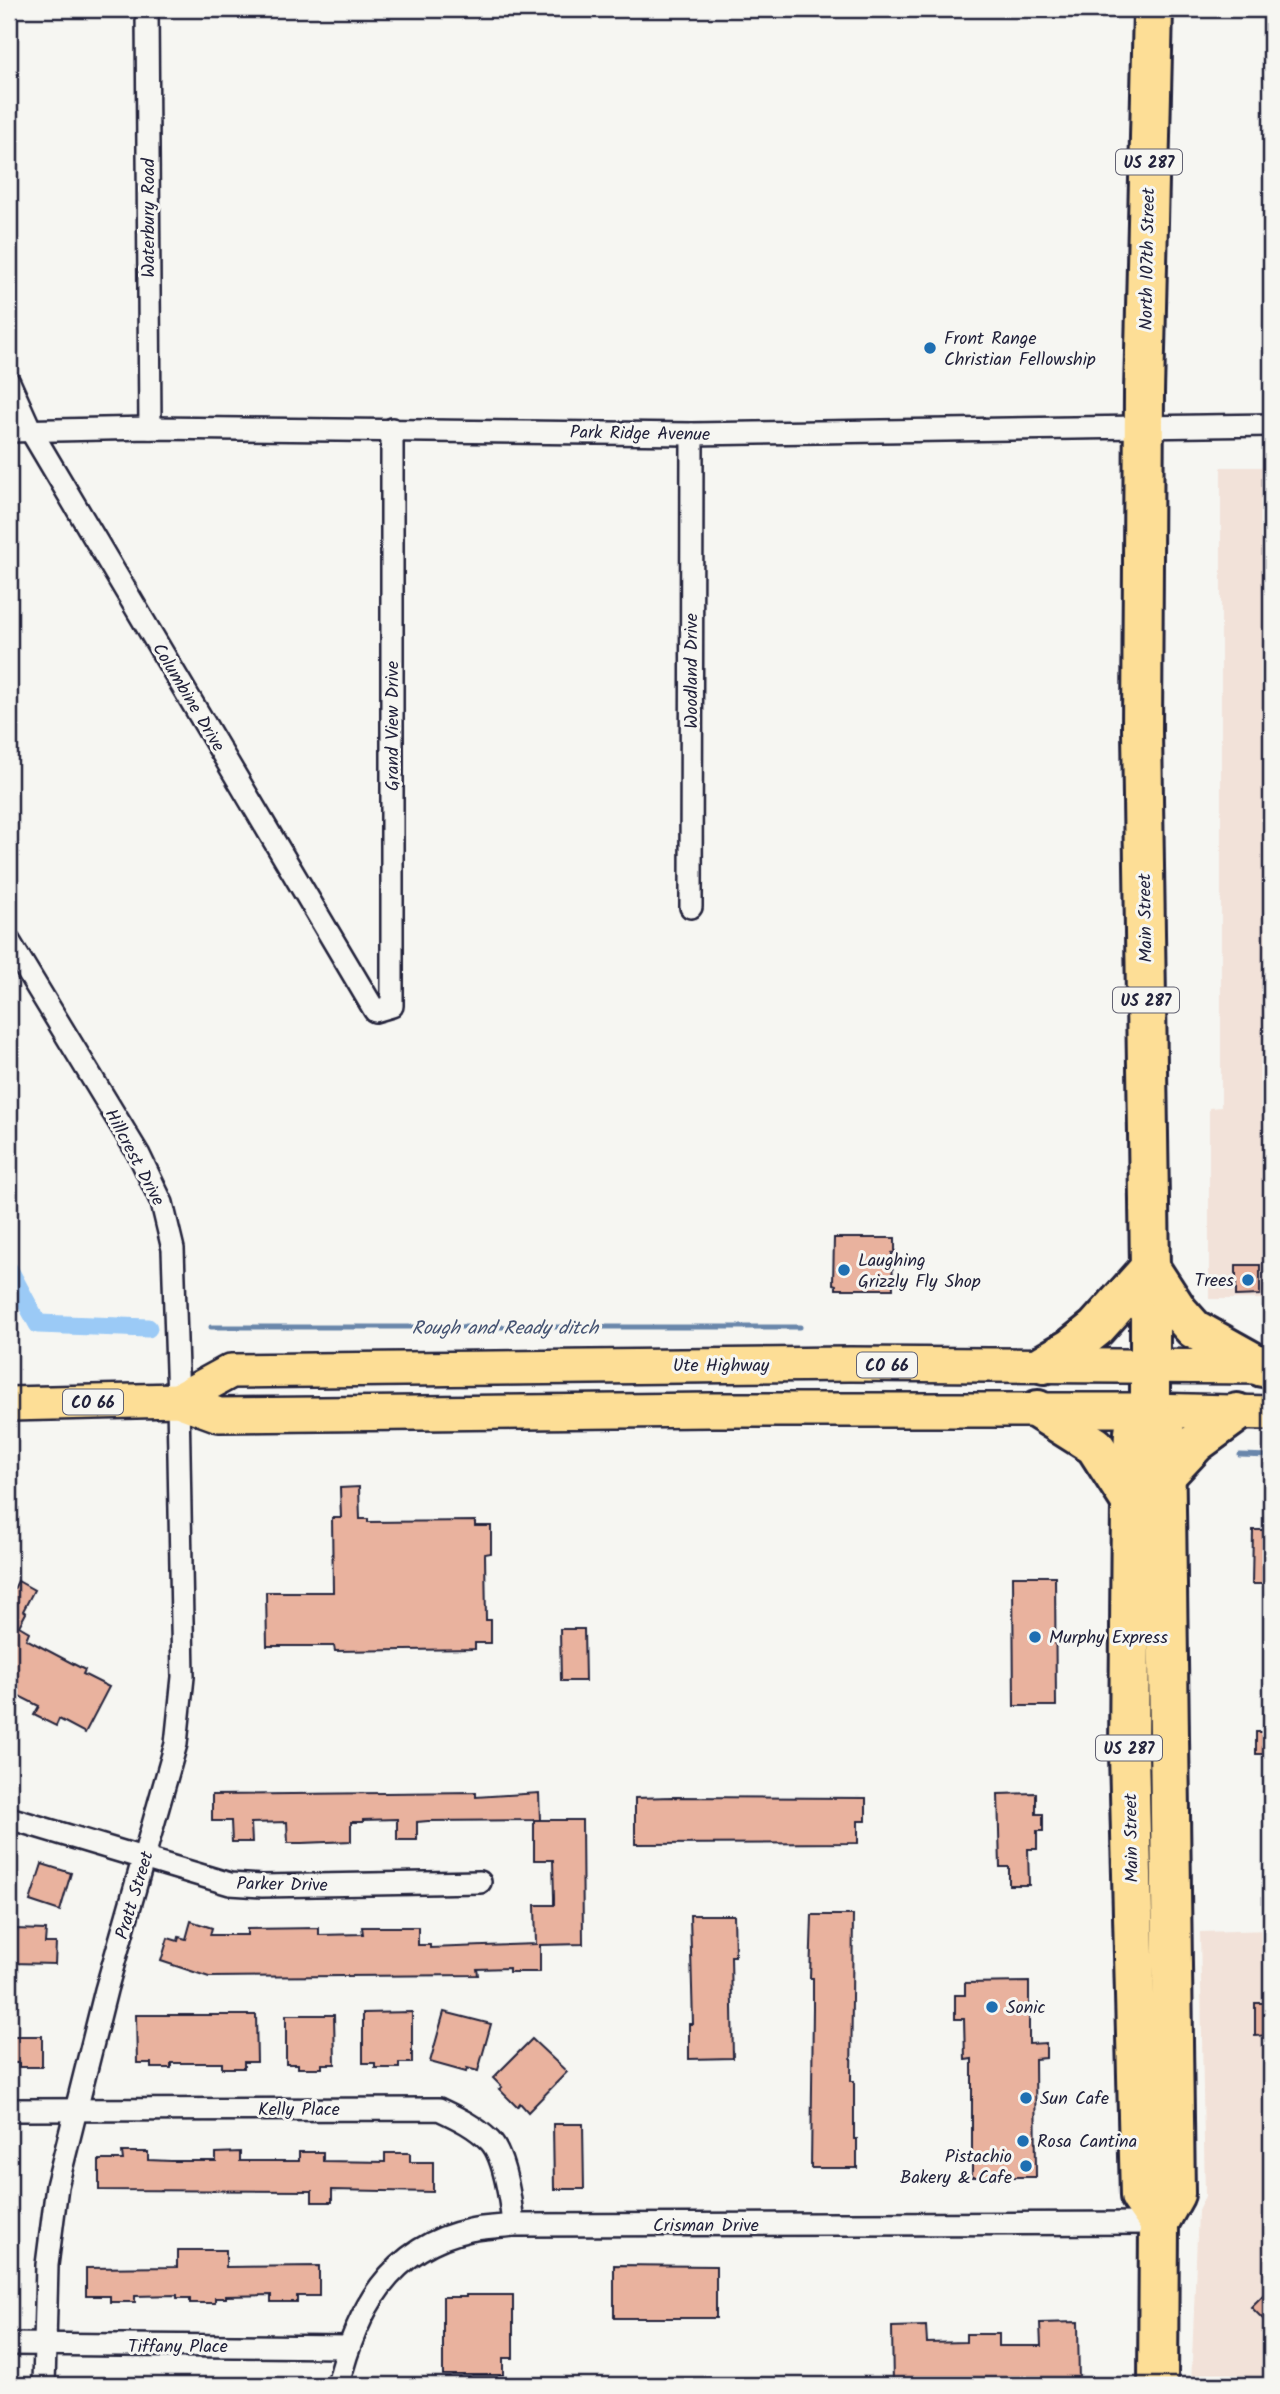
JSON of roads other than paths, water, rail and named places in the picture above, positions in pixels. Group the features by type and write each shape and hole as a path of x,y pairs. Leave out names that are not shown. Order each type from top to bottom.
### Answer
{"highway":[{"name":"North 107th Street","path":"1143,426 1153,9"},
{"name":"Main Street","path":"1143,426 1142,731 1150,1410 1165,1432 1175,2194 1159,2223 1158,2385"},
{"path":"1044,1364 1071,1348 1096,1328 1150,1268 1178,1311 1194,1329 1266,1367"},
{"path":"1038,1410 1095,1446 1131,1502"},
{"name":"Main Street","path":"1150,1410 1133,1432 1129,1754 1140,2196 1159,2223"},
{"path":"1166,1475 1196,1443 1254,1413"}],"main road":[{"name":"Ute Highway","path":"178,1400 231,1371 1044,1364 1266,1367"},
{"name":"Ute Highway","path":"9,1404 178,1400 219,1415 1038,1410 1254,1413"}],"street":[{"name":"Waterbury Road","path":"147,9 150,428"},
{"name":"Columbine Drive","path":"9,382 31,430 374,1011"},
{"name":"Park Ridge Avenue","path":"9,430 392,429 692,434 1271,425"},
{"name":"Grand View Drive","path":"374,1011 392,1006 392,429"},
{"name":"Woodland Drive","path":"691,907 692,434"},
{"name":"Hillcrest Drive","path":"9,941 139,1155 162,1203 173,1248 178,1400"},
{"name":"Pratt Street","path":"44,2385 47,2265 57,2186 106,1990 173,1760 183,1676 178,1400"},
{"name":"Parker Drive","path":"9,1818 230,1884 262,1886 480,1882"},
{"name":"Kelly Place","path":"9,2110 439,2109 468,2123 492,2143 510,2193 513,2225"},
{"name":"Crisman Drive","path":"338,2385 356,2327 378,2289 407,2257 427,2246 469,2231 513,2225 1159,2223"},
{"name":"Tiffany Place","path":"9,2344 348,2347"}],"waterway":[{"name":"Rough and Ready ditch","path":"9,1270 38,1324 148,1328"},
{"name":"Rough and Ready ditch","path":"211,1327 800,1327"},
{"name":"Rough and Ready ditch","path":"1240,1455 1271,1456"}],"place":[{"name":"Front Range Christian Fellowship","path":"930,348"},
{"name":"Laughing Grizzly Fly Shop","path":"844,1270"},
{"name":"Trees","path":"1248,1280"},
{"name":"Murphy Express","path":"1035,1637"},
{"name":"Sonic","path":"992,2007"},
{"name":"Sun Cafe","path":"1026,2098"},
{"name":"Rosa Cantina","path":"1023,2141"},
{"name":"Pistachio Bakery & Cafe","path":"1026,2166"}]}
